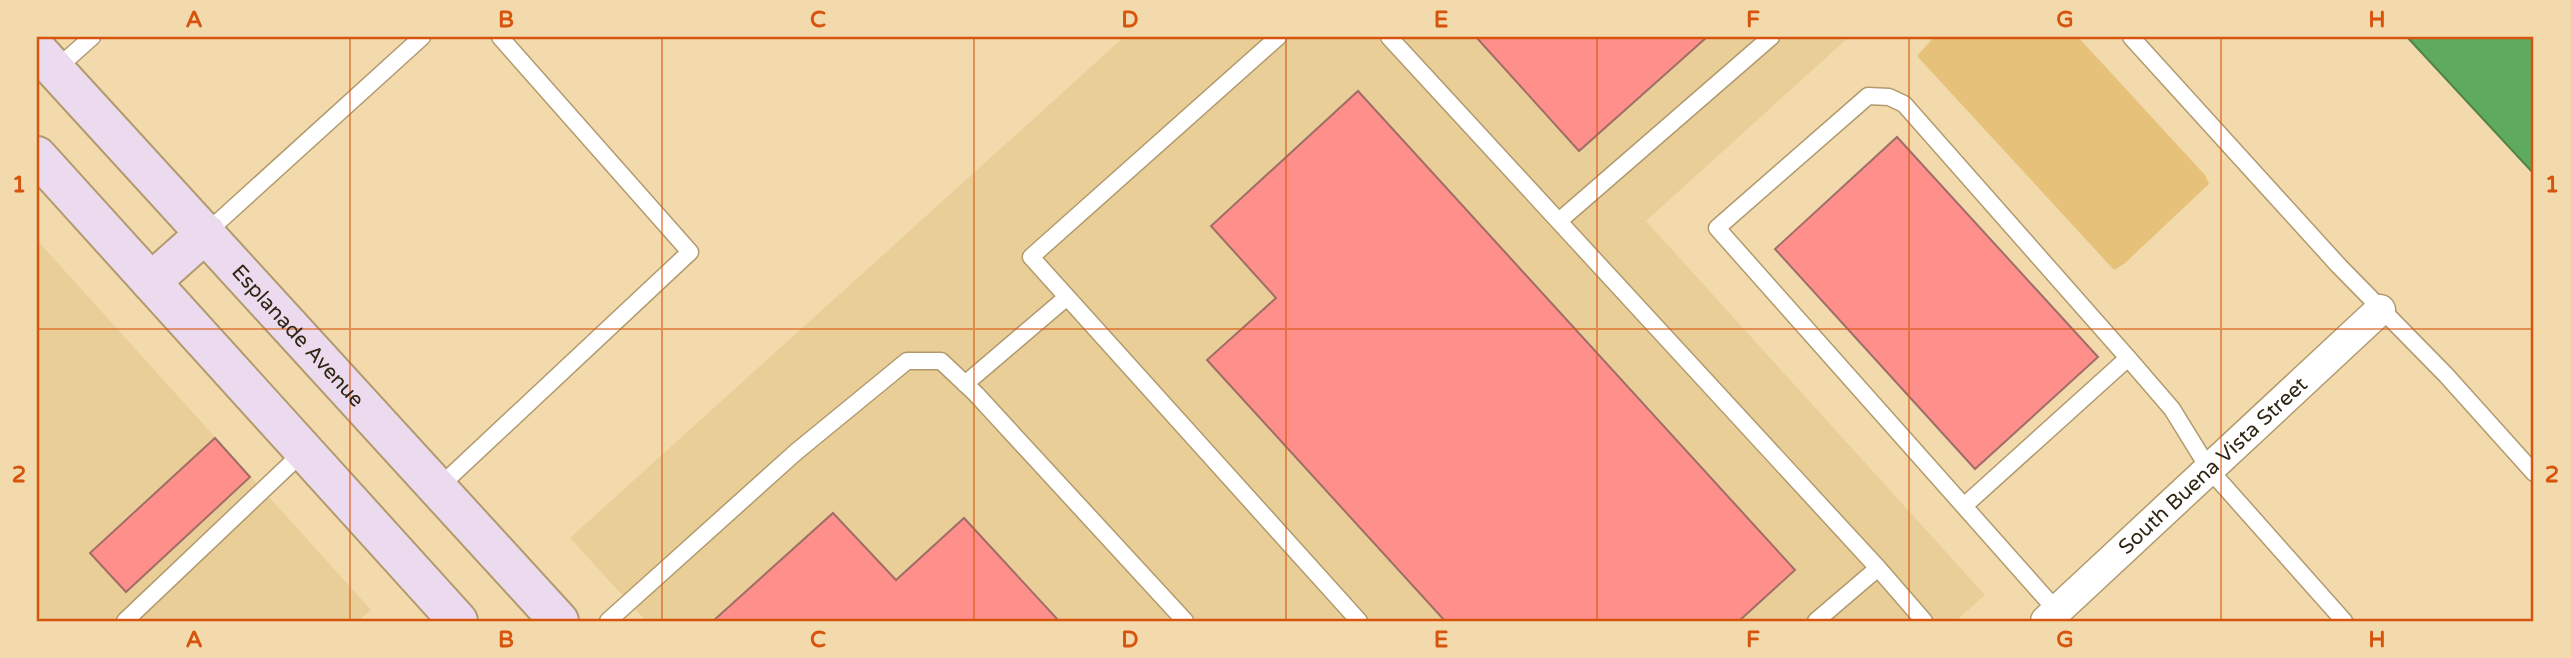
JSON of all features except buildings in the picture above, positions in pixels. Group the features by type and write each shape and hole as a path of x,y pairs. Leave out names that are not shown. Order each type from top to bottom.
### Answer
{"main road":[{"name":"Esplanade Avenue","path":"46,60 559,621"},
{"path":"37,156 458,621"},
{"path":"151,282 206,233"}],"street":[{"name":"South Buena Vista Street","path":"2051,616 2380,310"}],"lane":[{"path":"46,60 92,37"},
{"path":"206,233 422,37"},
{"path":"438,488 690,252 500,37"},
{"path":"1278,37 1031,257 1359,621"},
{"path":"1389,37 1924,621"},
{"path":"1559,221 1771,37"},
{"path":"2131,37 2380,310 2446,375 2534,473"},
{"path":"2051,616 1964,506 1717,228 1868,96 1889,97 1904,104 2128,358 2172,410 2208,469 2344,621"},
{"path":"965,384 1067,297"},
{"path":"1964,506 2128,358"},
{"path":"608,621 796,452 907,361 941,361 1185,621"},
{"path":"125,621 304,451"},
{"path":"1816,621 1878,568"}],"shaded area":[{"path":"1124,37 1849,37 1646,221 1985,595 1956,621 646,621 570,538"},
{"path":"1934,37 2078,37 2205,175 2209,184 2124,264 2114,270 1917,56"},
{"path":"2407,37 2534,37 2534,174"},
{"path":"37,240 371,610 358,621 37,621"}]}
